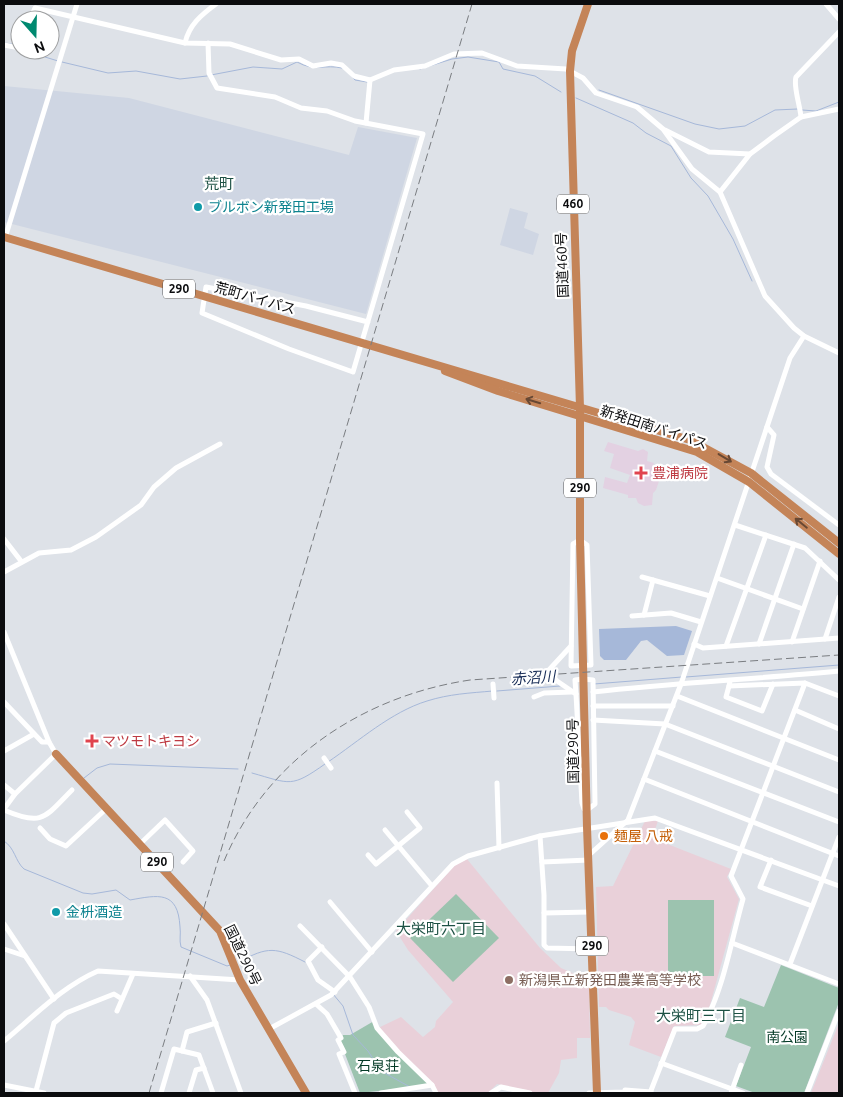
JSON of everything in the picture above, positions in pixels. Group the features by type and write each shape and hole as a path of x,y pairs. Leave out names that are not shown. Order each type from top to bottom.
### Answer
{"highway":[{"name":"国道460号","path":"580,412 570,71 572,51 588,4"},
{"name":"荒町バイパス","path":"5,238 413,358 498,390 580,412"},
{"name":"新発田南バイパス","path":"580,412 690,440 751,473 839,543"},
{"name":"新発田南バイパス","path":"580,412 685,447 710,459 749,482 839,554"},
{"name":"国道290号","path":"580,412 580,540 592,949 594,1093"},
{"name":"国道290号","path":"56,754 220,931 240,980 306,1093"}],"street":[{"path":"5,238 77,4"},
{"path":"185,43 188,31 202,14 216,4"},
{"path":"826,4 839,19"},
{"path":"60,14 185,43 230,44 287,61 299,59 313,66 331,63 342,65 354,76 370,80 394,70 426,66 454,54 482,53 517,66 555,67 570,71 583,78 596,93 636,107 663,129 709,152 750,154"},
{"path":"801,118 800,99 795,82 796,77 839,32"},
{"path":"208,43 209,73 218,88 275,97 301,108 327,111 366,123 424,134 368,322 353,372 289,349 202,313 206,287 306,306 368,322"},
{"path":"366,123 370,80"},
{"path":"720,192 750,154 801,118 839,109"},
{"path":"663,129 692,168 720,192 764,296 804,336 839,353"},
{"path":"542,862 589,858 628,820 677,696 790,358 804,336"},
{"path":"766,427 774,435 767,467 771,474 839,525"},
{"path":"4,572 21,561 39,553 71,550 96,537 141,505 154,487 176,468 220,444"},
{"path":"735,525 805,548 839,580"},
{"path":"726,646 766,534"},
{"path":"4,539 21,561"},
{"path":"580,540 587,545 591,665 572,666 571,646 572,544 580,540"},
{"path":"759,644 794,544"},
{"path":"792,642 820,561"},
{"path":"642,577 710,596"},
{"path":"717,578 803,609"},
{"path":"644,615 653,580"},
{"path":"825,639 839,598"},
{"path":"632,616 672,613 701,622"},
{"path":"4,632 48,742 56,754 15,794 4,810 27,820 39,818 48,814 72,790"},
{"path":"694,644 703,648 839,638"},
{"path":"571,646 548,670 557,681 574,693"},
{"path":"729,684 839,671"},
{"path":"575,680 593,680 593,692 595,804 588,810 584,810 574,693 575,680"},
{"path":"593,692 681,684 806,683 839,694"},
{"path":"594,1093 650,1092 675,1029 703,1026 732,944 743,899 731,876 806,683"},
{"path":"493,684 494,698"},
{"path":"729,684 726,697 762,711 773,684"},
{"path":"534,697 544,693 574,693"},
{"path":"677,696 839,760"},
{"path":"4,702 42,742 48,742"},
{"path":"593,706 672,706"},
{"path":"795,710 839,729"},
{"path":"593,720 665,724 839,792"},
{"path":"4,751 34,734"},
{"path":"655,751 839,822"},
{"path":"324,758 331,768"},
{"path":"644,778 839,856"},
{"path":"497,783 499,848"},
{"path":"4,785 15,794"},
{"path":"40,828 50,839 66,846 107,808"},
{"path":"368,855 376,864 420,828 407,812"},
{"path":"269,1029 333,994 432,886 459,860 540,836 628,820 662,819 839,886"},
{"path":"140,844 165,820 193,851 183,862"},
{"path":"385,830 432,886"},
{"path":"540,836 544,945 547,948 592,949"},
{"path":"790,964 839,836"},
{"path":"771,860 760,886 812,906"},
{"path":"330,902 372,952"},
{"path":"544,912 590,912"},
{"path":"4,924 54,999"},
{"path":"300,926 350,977 369,1007 378,1028 398,1052 432,1085 436,1093"},
{"path":"732,944 790,964 839,984"},
{"path":"322,947 308,961 318,980 333,994"},
{"path":"4,949 24,956"},
{"path":"4,1041 54,999 88,975 98,971 240,980"},
{"path":"116,1010 133,974"},
{"path":"190,976 208,1000 241,1093"},
{"path":"36,1091 54,1023 66,1014 114,994 122,999"},
{"path":"316,1004 327,1014 341,1038 338,1040 344,1052 339,1054 355,1093"},
{"path":"807,1093 839,1011"},
{"path":"182,1051 188,1032 216,1023"},
{"path":"161,1093 174,1049 199,1055 213,1093"},
{"path":"661,1063 732,1091 743,1093"},
{"path":"732,1091 741,1065"},
{"path":"189,1093 196,1070 204,1068"},
{"path":"4,1085 44,1093"},
{"path":"381,1093 432,1085"},
{"path":"491,1093 501,1087 530,1093"}],"shaded area":[{"path":"4,86 129,98 349,155 358,127 417,138 366,314 4,222"},
{"path":"510,208 528,213 524,228 539,234 533,255 500,245"},
{"name":"豊浦病院","path":"608,442 638,451 643,449 648,452 647,461 654,463 652,468 659,481 653,493 652,505 644,506 638,503 636,498 628,498 628,495 603,488 605,477 627,483 630,475 610,468 614,454 604,451"},
{"path":"645,821 658,821 652,838 731,869 727,877 739,899 710,1005 701,1025 674,1026 661,1057 629,1045 635,1022 631,1017 609,1010 606,1007 599,1007 596,887 613,886"},
{"name":"新潟県立新発田農業高等学校","path":"467,859 540,948 561,968 577,975 589,985 590,1038 577,1038 577,1058 561,1060 559,1073 548,1093 535,1093 497,1084 488,1093 438,1093 378,1028 401,1017 423,1037 435,1027 436,1021 453,1002 408,950 396,931 455,865"},
{"path":"839,1023 839,1093 811,1093"}],"green space":[{"path":"456,894 499,938 453,982 410,938"},
{"path":"668,900 714,900 714,976 668,976"},
{"name":"南公園","path":"781,965 839,988 839,1002 804,1093 755,1093 736,1086 751,1047 725,1037 740,998 764,1007"},
{"name":"石泉荘","path":"374,1021 376,1027 431,1085 360,1093 340,1041 343,1035 350,1035"}],"water":[{"path":"676,626 692,631 684,655 667,656 647,640 641,641 626,660 604,660 600,656 599,629"}],"waterway":[{"path":"4,43 10,44"},
{"path":"420,69 452,59 468,57 499,62 503,69 535,76 561,92"},
{"path":"62,62 108,73 136,71 180,79 207,76"},
{"path":"211,75 253,67 282,69 297,62 309,67 342,68"},
{"path":"349,74 355,80 367,82"},
{"path":"599,90 695,124 719,129 745,126 775,110 798,109"},
{"path":"576,98 633,123 646,133 671,146 691,178 708,196 733,239 752,281"},
{"path":"802,110 816,111 839,102"},
{"name":"赤沼川","path":"686,677 839,665"},
{"name":"赤沼川","path":"594,684 682,677"},
{"name":"赤沼川","path":"497,691 560,686"},
{"name":"赤沼川","path":"328,762 388,720 414,706 443,697 493,691"},
{"name":"赤沼川","path":"84,778 97,768 110,764 238,769"},
{"name":"赤沼川","path":"252,773 275,780 290,782 305,777 325,764"},
{"path":"4,841 8,844 24,869 83,893 92,894 116,890 130,900 158,897 171,901 178,915 181,947 227,966 230,965"},
{"path":"239,962 257,953 272,950 287,953 305,962"},
{"path":"333,994 343,1006 353,1035 368,1051 381,1071 410,1087"}],"railway":[{"path":"149,1093 472,4"},
{"path":"224,861 243,825 266,792 293,763 323,738 356,717 392,701 430,688 470,680 839,655"}],"place":[{"name":"ブルボン新発田工場","path":"198,207"},
{"name":"豊浦病院","path":"641,473"},
{"name":"マツモトキヨシ","path":"92,741"},
{"name":"麺屋 八戒","path":"604,836"},
{"name":"金枡酒造","path":"56,912"},
{"name":"新潟県立新発田農業高等学校","path":"509,980"}],"district":[{"name":"荒町","path":"219,184"},
{"name":"大栄町六丁目","path":"441,929"},
{"name":"大栄町三丁目","path":"701,1016"}]}
